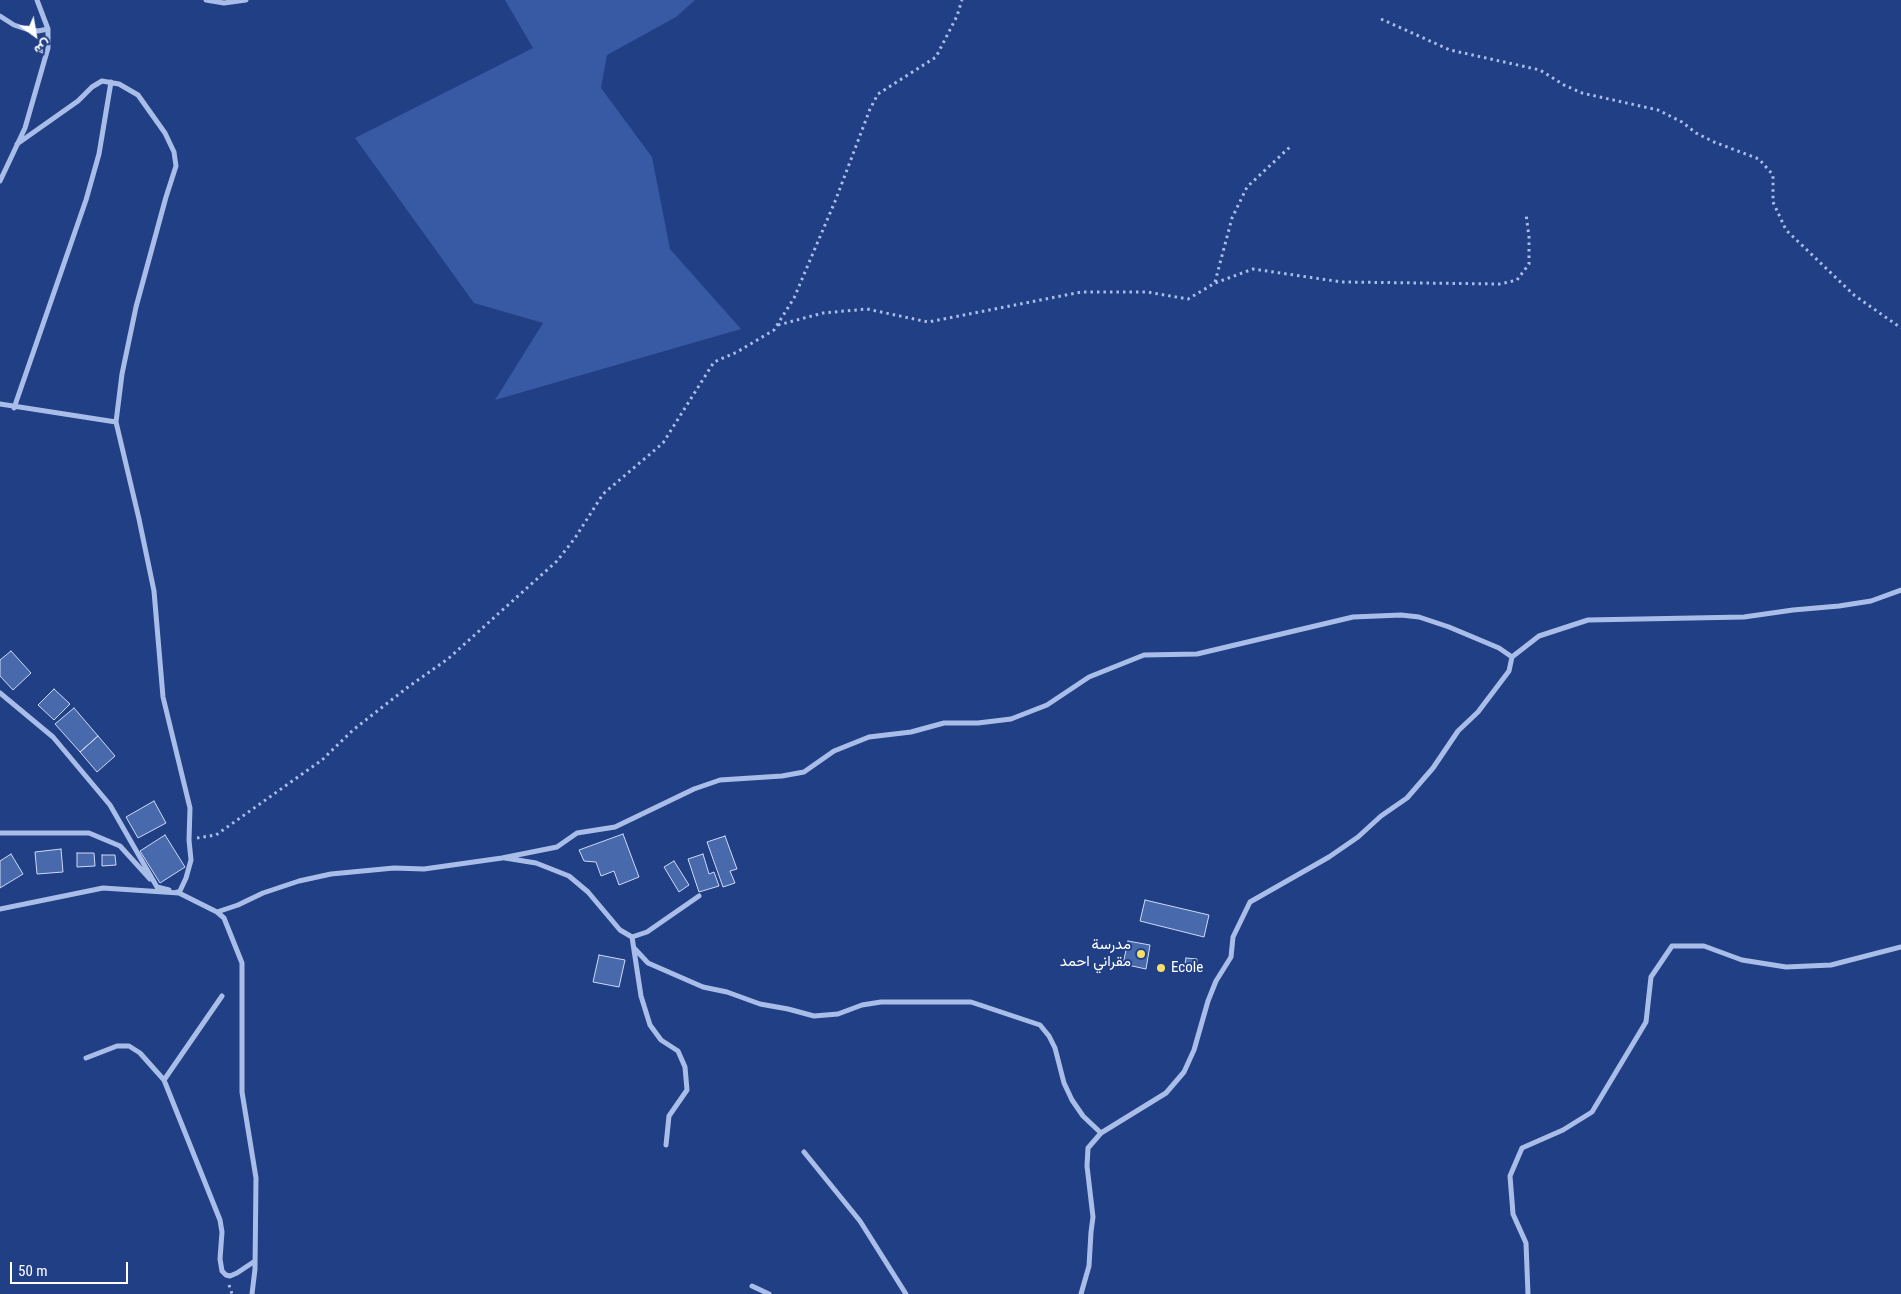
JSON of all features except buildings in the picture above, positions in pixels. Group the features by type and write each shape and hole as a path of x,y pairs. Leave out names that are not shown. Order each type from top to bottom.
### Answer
{"street":[{"path":"0,181 25,128 44,69 48,48 48,29 37,0"},
{"path":"206,0 224,2 246,0"},
{"path":"0,16 26,30 38,31 48,29"},
{"path":"18,144 78,101 92,87 102,81 119,84 138,95 165,132 174,152 176,166 136,307 122,374 116,422 154,591 163,697 190,808 189,840 191,860 179,893"},
{"path":"14,408 86,200 99,154 111,82"},
{"path":"0,404 14,408 116,422"},
{"path":"1081,1294 1089,1266 1093,1217 1087,1166 1088,1148 1101,1133 1166,1093 1184,1072 1194,1050 1208,1001 1216,981 1231,957 1233,937 1250,902 1329,857 1358,837 1380,816 1407,798 1433,768 1458,731 1478,712 1509,671 1512,657 1539,636 1588,620 1744,616 1871,601 1901,590"},
{"path":"217,912 238,905 263,893 299,881 330,874 394,868 424,869 502,858 557,847 577,833 615,827 694,789 720,780 782,776 804,772 834,750 869,737 912,732 944,723 978,723 1012,719 1047,705 1089,677 1144,655 1197,654 1353,617 1401,615 1419,617 1449,628 1499,648 1512,657"},
{"path":"0,693 53,737 110,805 157,887"},
{"path":"0,833 89,834 120,846 157,887 179,893 217,912 224,918 242,963 242,1092 256,1178 255,1261 252,1294"},
{"path":"502,858 536,863 569,876 588,892 620,930 632,937 641,996 650,1025 661,1040 678,1051 685,1067 687,1090 669,1116 666,1145"},
{"path":"0,909 103,888 179,893"},
{"path":"632,937 647,932 699,896"},
{"path":"1528,1294 1526,1243 1512,1214 1510,1176 1522,1148 1563,1130 1592,1112 1646,1022 1651,977 1672,946 1704,946 1742,960 1786,967 1831,965 1901,947"},
{"path":"635,949 648,963 703,987 726,992 760,1004 814,1016 838,1014 862,1005 881,1002 971,1002 1040,1025 1050,1036 1064,1083 1072,1100 1084,1116 1101,1133"},
{"path":"164,1080 222,996"},
{"path":"86,1058 117,1046 129,1046 140,1053 164,1080 220,1220 222,1232 220,1259 222,1271 230,1276 255,1261"},
{"path":"804,1152 860,1221 906,1294"},
{"path":"752,1286 769,1294"}],"path":[{"path":"189,840 216,835 232,824 322,760 353,730 449,658 556,561 575,538 603,494 663,444 714,362 774,330 794,298 836,199 870,109 878,94 936,58 957,16 962,0"},
{"path":"1381,19 1450,50 1540,70 1564,85 1582,93 1658,110 1714,142 1759,159 1773,175 1773,202 1786,230 1854,295 1901,328"},
{"path":"1215,283 1232,218 1248,187 1292,145"},
{"path":"777,325 823,313 867,309 928,322 1081,292 1147,292 1188,298 1215,283 1253,269 1342,282 1500,284 1517,280 1528,264 1529,237 1526,214"}],"shaded area":[{"path":"505,0 695,0 676,17 607,55 601,88 652,157 670,249 741,329 495,400 543,323 474,303 355,138 533,48"}],"place":[{"name":"مدرسة مقراني احمد","path":"1141,954"},
{"name":"Ecole","path":"1161,968"}]}
